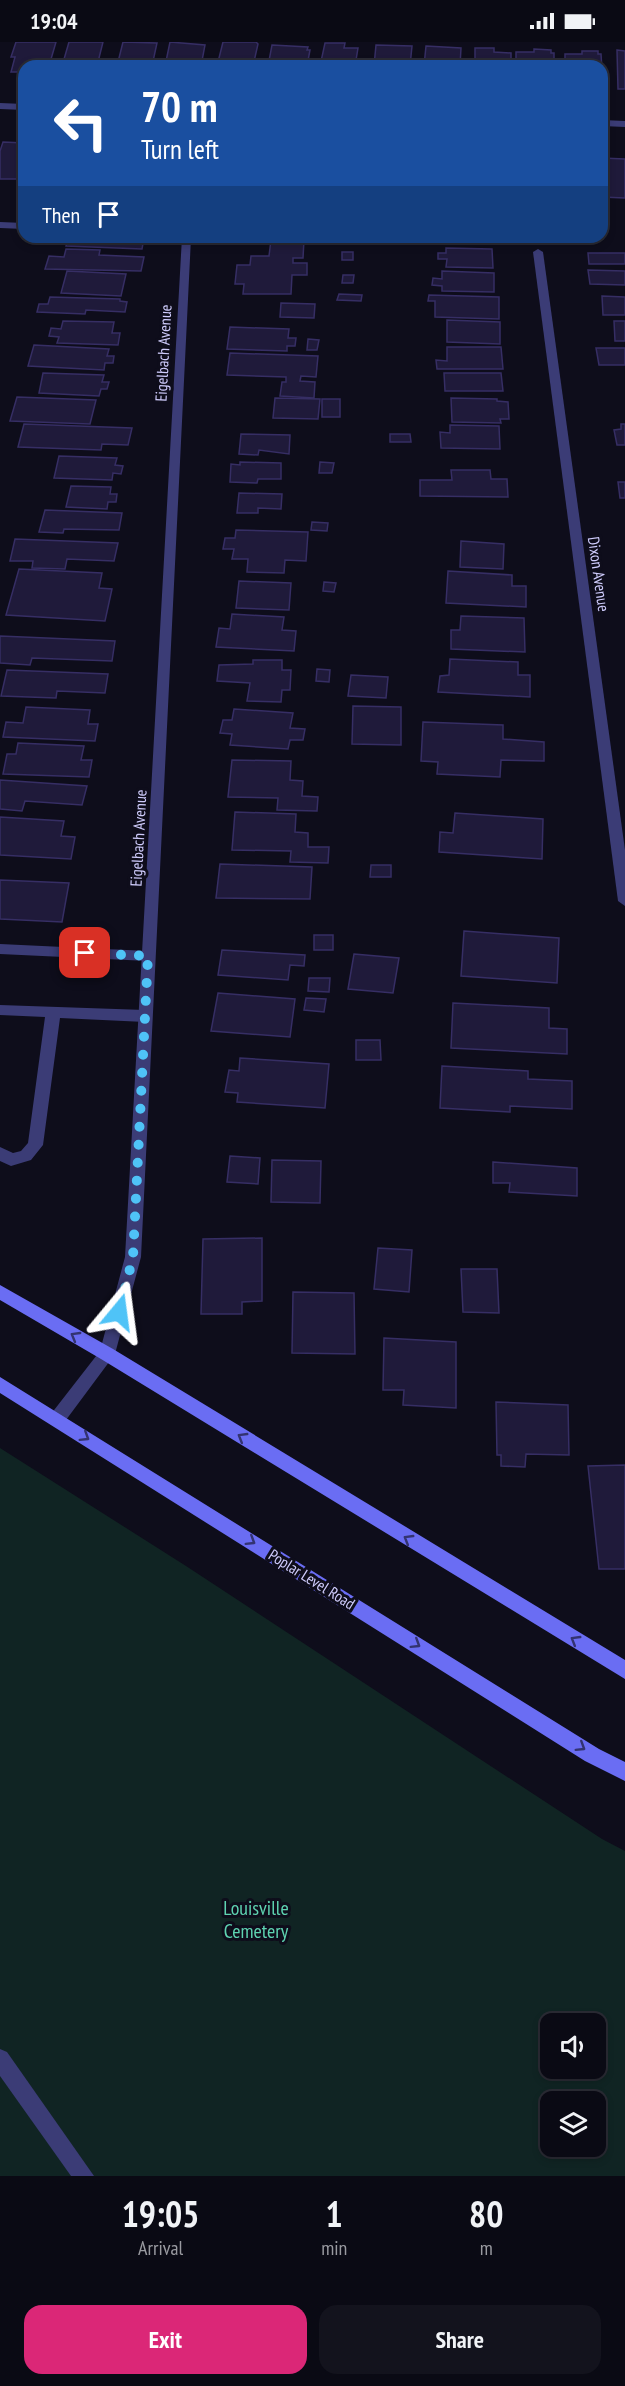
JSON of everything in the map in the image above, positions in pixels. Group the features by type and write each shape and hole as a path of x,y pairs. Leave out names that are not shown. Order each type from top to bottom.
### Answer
{"main road":[{"path":"0,1292 107,1354 625,1670"},
{"name":"Poplar Level Road","path":"0,1384 582,1748 625,1772"}],"street":[{"path":"0,106 18,106"},
{"path":"608,123 625,124"},
{"path":"0,225 18,226"},
{"name":"Eigelbach Avenue","path":"57,1419 107,1354 133,1257 184,243"},
{"name":"Dixon Avenue","path":"538,252 625,901"},
{"path":"0,949 148,956"},
{"path":"0,1010 53,1014 145,1016"},
{"path":"0,1153 11,1160 26,1156 36,1145 53,1014"},
{"path":"0,2059 84,2176"}],"green space":[{"name":"Louisville Cemetery","path":"0,1448 186,1566 602,1839 625,1851 625,2176 0,2176"}],"building":[{"path":"16,42 56,42 51,60 18,60 18,72 11,72 15,57 11,57"},
{"path":"69,42 103,42 98,60 64,60"},
{"path":"123,42 157,43 153,60 118,60"},
{"path":"170,42 205,45 202,60 166,60"},
{"path":"223,42 256,42 258,44 254,60 218,60"},
{"path":"325,43 345,43 344,48 358,48 356,60 321,60"},
{"path":"272,45 308,47 307,50 310,50 308,60 269,60"},
{"path":"376,45 412,46 411,60 375,60"},
{"path":"426,46 461,48 460,60 425,60"},
{"path":"475,48 494,48 494,52 511,53 511,60 475,60"},
{"path":"534,49 551,50 551,53 554,53 554,60 516,60 516,52 534,52"},
{"path":"617,50 625,51 625,89 618,89"},
{"path":"582,51 598,51 602,60 565,60 565,54 582,54"},
{"path":"3,142 18,143 18,179 0,179 0,151"},
{"path":"608,158 625,159 625,198 608,197"},
{"path":"67,243 143,243 142,249 66,246"},
{"path":"271,243 304,243 303,258 293,258 293,263 307,263 307,275 292,275 291,294 243,294 244,284 235,284 237,265 250,265 251,256 269,256"},
{"path":"446,248 492,249 493,268 446,267 447,259 438,259 438,253 446,253"},
{"path":"66,249 100,250 99,255 144,257 141,271 45,269 49,256 64,257"},
{"path":"342,252 353,252 353,260 342,260"},
{"path":"588,253 625,253 625,264 589,264"},
{"path":"588,270 625,271 625,285 590,284"},
{"path":"67,271 126,274 121,296 61,293"},
{"path":"442,271 494,273 494,292 442,291 442,286 432,285 433,278 442,279"},
{"path":"343,275 354,275 353,283 342,283"},
{"path":"339,294 362,295 361,301 337,300"},
{"path":"429,295 499,297 499,319 435,317 435,301 428,301"},
{"path":"602,296 625,297 625,315 603,315"},
{"path":"50,297 120,299 120,301 127,302 125,312 86,310 85,314 37,312 39,304 48,304"},
{"path":"281,303 315,304 314,318 280,317"},
{"path":"447,320 500,322 500,344 447,342"},
{"path":"63,321 114,322 112,333 120,333 118,345 57,343 59,337 49,336 51,328 61,329"},
{"path":"614,321 625,321 625,341 615,341"},
{"path":"230,327 289,329 288,338 296,338 295,346 287,346 287,351 227,349"},
{"path":"308,339 319,340 317,350 307,350"},
{"path":"34,345 109,349 107,356 114,356 113,363 105,363 104,370 28,366"},
{"path":"447,347 501,347 503,369 437,369 436,360 447,361"},
{"path":"596,348 625,348 625,365 599,365"},
{"path":"230,353 318,356 316,377 301,376 300,381 315,382 314,398 280,396 282,382 286,382 286,377 227,375"},
{"path":"43,373 104,375 102,382 109,382 107,389 101,389 99,396 39,393"},
{"path":"444,373 501,373 503,391 445,391"},
{"path":"17,397 96,400 90,424 10,421"},
{"path":"275,398 320,399 318,419 273,418"},
{"path":"451,398 497,399 497,401 508,402 509,419 500,419 501,423 452,422"},
{"path":"322,399 340,399 340,417 322,417"},
{"path":"24,424 132,428 128,445 102,444 101,450 18,447"},
{"path":"621,424 625,424 625,445 617,445 614,430 621,429"},
{"path":"450,425 499,426 500,449 441,448 440,432 450,433"},
{"path":"241,434 290,435 289,454 259,450 258,455 239,454"},
{"path":"390,434 410,434 411,442 390,442"},
{"path":"59,456 117,458 115,465 123,466 121,474 113,473 112,480 54,478"},
{"path":"240,462 281,463 281,479 258,479 257,483 230,482 231,464 240,465"},
{"path":"320,462 334,463 332,473 319,473"},
{"path":"451,470 490,470 491,479 507,479 508,497 420,496 420,480 452,480"},
{"path":"618,482 625,482 625,498 620,498"},
{"path":"71,486 111,487 110,494 117,494 116,502 108,502 107,509 66,507"},
{"path":"239,493 282,494 281,509 258,508 258,513 237,513"},
{"path":"45,510 122,513 119,530 64,529 63,533 39,532"},
{"path":"312,522 328,523 327,531 311,530"},
{"path":"236,530 308,532 306,561 285,560 284,573 247,572 248,559 232,559 234,549 223,549 225,538 235,538"},
{"path":"15,539 118,543 114,561 67,559 65,569 32,568 33,561 10,561"},
{"path":"461,541 504,544 503,569 460,567"},
{"path":"19,569 102,573 99,588 112,589 105,621 6,615"},
{"path":"448,571 512,575 512,586 526,586 526,607 446,603"},
{"path":"239,581 291,583 289,610 236,608"},
{"path":"324,582 336,583 334,592 323,591"},
{"path":"232,614 284,617 282,630 296,631 294,651 216,647 219,628 230,629"},
{"path":"461,616 524,618 525,652 451,649 451,630 460,630"},
{"path":"0,636 115,641 112,661 32,658 30,665 0,663"},
{"path":"450,659 518,662 518,675 530,675 530,697 438,692 440,676 449,675"},
{"path":"253,660 282,660 282,670 291,670 290,690 282,690 281,702 247,701 250,683 217,681 219,665 253,664"},
{"path":"317,669 330,670 329,682 316,681"},
{"path":"7,670 108,674 105,693 57,691 56,698 1,696"},
{"path":"351,675 388,677 386,698 348,696"},
{"path":"353,706 401,707 401,745 352,744"},
{"path":"26,707 90,710 88,724 98,724 95,741 3,737 6,722 23,723"},
{"path":"234,709 293,713 290,728 305,729 303,740 290,740 288,749 230,745 232,734 220,733 223,720 232,720"},
{"path":"423,722 503,725 503,739 544,742 544,761 501,760 500,777 437,774 438,762 421,761"},
{"path":"18,743 84,746 81,760 92,760 89,777 3,774 7,754 16,754"},
{"path":"232,760 291,761 290,780 303,781 302,796 318,797 317,811 277,810 278,798 228,797"},
{"path":"0,780 87,786 82,805 25,801 22,811 0,809"},
{"path":"235,812 296,814 295,832 308,833 308,847 329,847 328,863 290,862 291,851 232,850"},
{"path":"455,813 543,819 542,859 439,852 440,832 453,833"},
{"path":"0,817 64,821 61,836 75,837 71,859 0,855"},
{"path":"220,864 312,867 310,899 216,898"},
{"path":"371,865 391,865 391,877 370,877"},
{"path":"0,880 69,883 62,922 0,919"},
{"path":"464,931 559,938 557,983 461,976"},
{"path":"314,935 333,935 333,950 314,950"},
{"path":"222,950 305,955 304,966 290,965 288,980 218,975"},
{"path":"354,954 399,958 393,993 348,989"},
{"path":"309,978 330,978 329,992 308,991"},
{"path":"218,993 295,999 290,1037 211,1031"},
{"path":"306,998 326,999 324,1012 304,1010"},
{"path":"453,1003 549,1008 549,1028 567,1029 567,1054 451,1048"},
{"path":"356,1040 380,1040 381,1060 356,1060"},
{"path":"240,1058 329,1064 325,1108 237,1102 238,1093 225,1092 229,1070 239,1071"},
{"path":"442,1066 528,1071 528,1079 572,1081 572,1109 510,1106 510,1112 440,1108"},
{"path":"230,1156 260,1158 258,1184 227,1182"},
{"path":"272,1160 321,1161 320,1203 271,1202"},
{"path":"493,1162 577,1168 577,1196 509,1192 510,1183 493,1183"},
{"path":"262,1238 262,1301 242,1302 242,1314 201,1314 203,1239"},
{"path":"378,1248 412,1250 409,1292 374,1289"},
{"path":"461,1269 497,1269 499,1313 463,1312"},
{"path":"293,1292 354,1293 355,1354 292,1353"},
{"path":"384,1338 456,1342 456,1408 403,1405 404,1390 383,1390"},
{"path":"496,1402 568,1405 569,1455 526,1454 525,1467 501,1466 501,1455 497,1455"},
{"path":"625,1465 625,1569 599,1569 588,1466"}],"route":[{"path":"85,953 148,956 133,1257 119,1312"}]}
